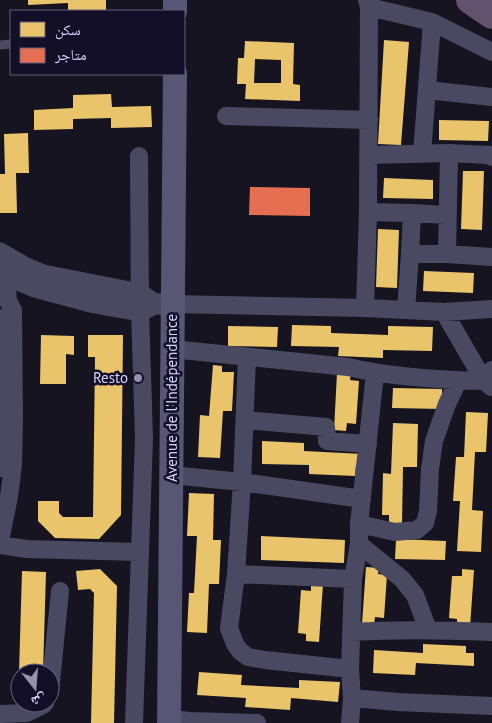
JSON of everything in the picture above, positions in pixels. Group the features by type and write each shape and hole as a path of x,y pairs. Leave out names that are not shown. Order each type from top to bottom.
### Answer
{"highway":[{"path":"470,0 492,15"}],"main road":[{"name":"Avenue de l'Indépendance","path":"169,721 172,349 151,303 175,75"}],"street":[{"path":"365,308 369,155 368,4 432,22 492,52"},
{"path":"422,154 432,22"},
{"path":"427,90 492,97"},
{"path":"226,116 369,120"},
{"path":"369,155 449,153 489,155 492,157"},
{"path":"447,254 449,153"},
{"path":"134,723 139,552 151,303 139,156"},
{"path":"368,212 447,214"},
{"path":"406,310 412,213"},
{"path":"0,253 26,268 40,281"},
{"path":"410,254 492,256"},
{"path":"139,552 26,549 0,543 13,465 14,420 3,273 40,281 95,303 365,308 444,312 492,309"},
{"path":"0,411 6,309"},
{"path":"444,312 489,380"},
{"path":"172,349 348,368 375,374 458,381 489,380"},
{"path":"247,357 242,482 236,574 230,628 235,644 248,657 350,669"},
{"path":"349,723 352,698 350,669 353,579 359,544 359,524 375,374"},
{"path":"359,524 394,532 417,530 425,523 428,511 430,470 434,441 447,404 458,381"},
{"path":"245,420 326,427 327,440 368,444"},
{"path":"0,422 0,468"},
{"path":"171,475 242,482 362,499"},
{"path":"359,544 402,579 416,595 428,630"},
{"path":"236,574 353,579"},
{"path":"53,663 60,590"},
{"path":"352,632 428,630 492,632"},
{"path":"352,698 492,706"},
{"path":"0,714 27,713"},
{"path":"169,721 257,723"}],"building: سكن":[{"path":"28,0 106,0 106,10 68,10 68,3 28,5"},
{"path":"384,40 409,42 401,145 378,144"},
{"path":"245,41 294,43 293,84 300,85 300,101 245,99 246,84 237,84 238,58 244,58","holes":["255,59 281,60 281,83 254,83"]},
{"path":"111,94 112,107 151,106 152,127 111,128 111,118 73,119 73,129 34,130 34,110 73,108 73,95"},
{"path":"439,120 489,121 488,141 439,140"},
{"path":"28,133 29,173 16,173 17,213 0,213 0,174 5,174 4,134"},
{"path":"463,171 484,171 482,230 461,229"},
{"path":"384,178 433,180 433,199 383,198"},
{"path":"378,229 399,230 397,288 376,287"},
{"path":"424,271 474,273 473,293 423,291"},
{"path":"292,325 331,326 331,333 388,335 388,326 433,327 432,351 383,350 383,358 338,356 339,347 291,346"},
{"path":"228,326 278,327 277,347 228,346"},
{"path":"41,335 74,336 74,355 66,354 66,384 40,384"},
{"path":"88,335 123,335 121,515 99,539 55,538 38,521 38,501 59,501 59,513 63,517 93,517 95,357 88,357"},
{"path":"213,365 222,366 222,372 234,372 232,411 223,411 220,458 198,457 200,415 209,416"},
{"path":"337,373 351,374 350,380 359,381 356,424 347,423 346,431 334,430"},
{"path":"393,388 442,389 442,409 392,408"},
{"path":"466,412 488,413 486,452 475,452 472,510 483,511 481,552 457,551 460,501 453,501 456,457 464,457"},
{"path":"393,423 418,424 417,467 403,467 402,525 389,525 389,515 382,515 383,473 391,474"},
{"path":"262,441 304,443 304,451 363,454 363,466 356,465 355,476 309,474 309,465 262,464"},
{"path":"189,493 214,494 213,540 221,540 219,584 209,584 207,633 187,632 189,593 194,593 197,536 187,536"},
{"path":"261,536 345,540 344,563 261,560"},
{"path":"396,539 446,541 445,560 395,559"},
{"path":"366,567 379,568 378,574 387,575 384,618 375,617 374,625 362,624"},
{"path":"100,569 117,586 114,723 91,723 94,593 90,589 78,590 76,571"},
{"path":"462,569 474,570 470,627 457,626 457,619 449,618 452,576 462,576"},
{"path":"22,571 46,572 43,663 19,663"},
{"path":"311,584 323,584 319,642 306,641 306,634 298,633 301,590 311,591"},
{"path":"423,644 466,646 466,653 474,653 474,666 416,663 415,675 373,673 374,650 423,653"},
{"path":"199,672 242,675 241,685 299,688 299,680 340,682 338,702 291,698 290,710 245,707 246,698 197,695"}],"building: متاجر":[{"path":"250,187 310,188 310,216 249,215"}],"place":[{"name":"Resto","path":"138,378"}]}
